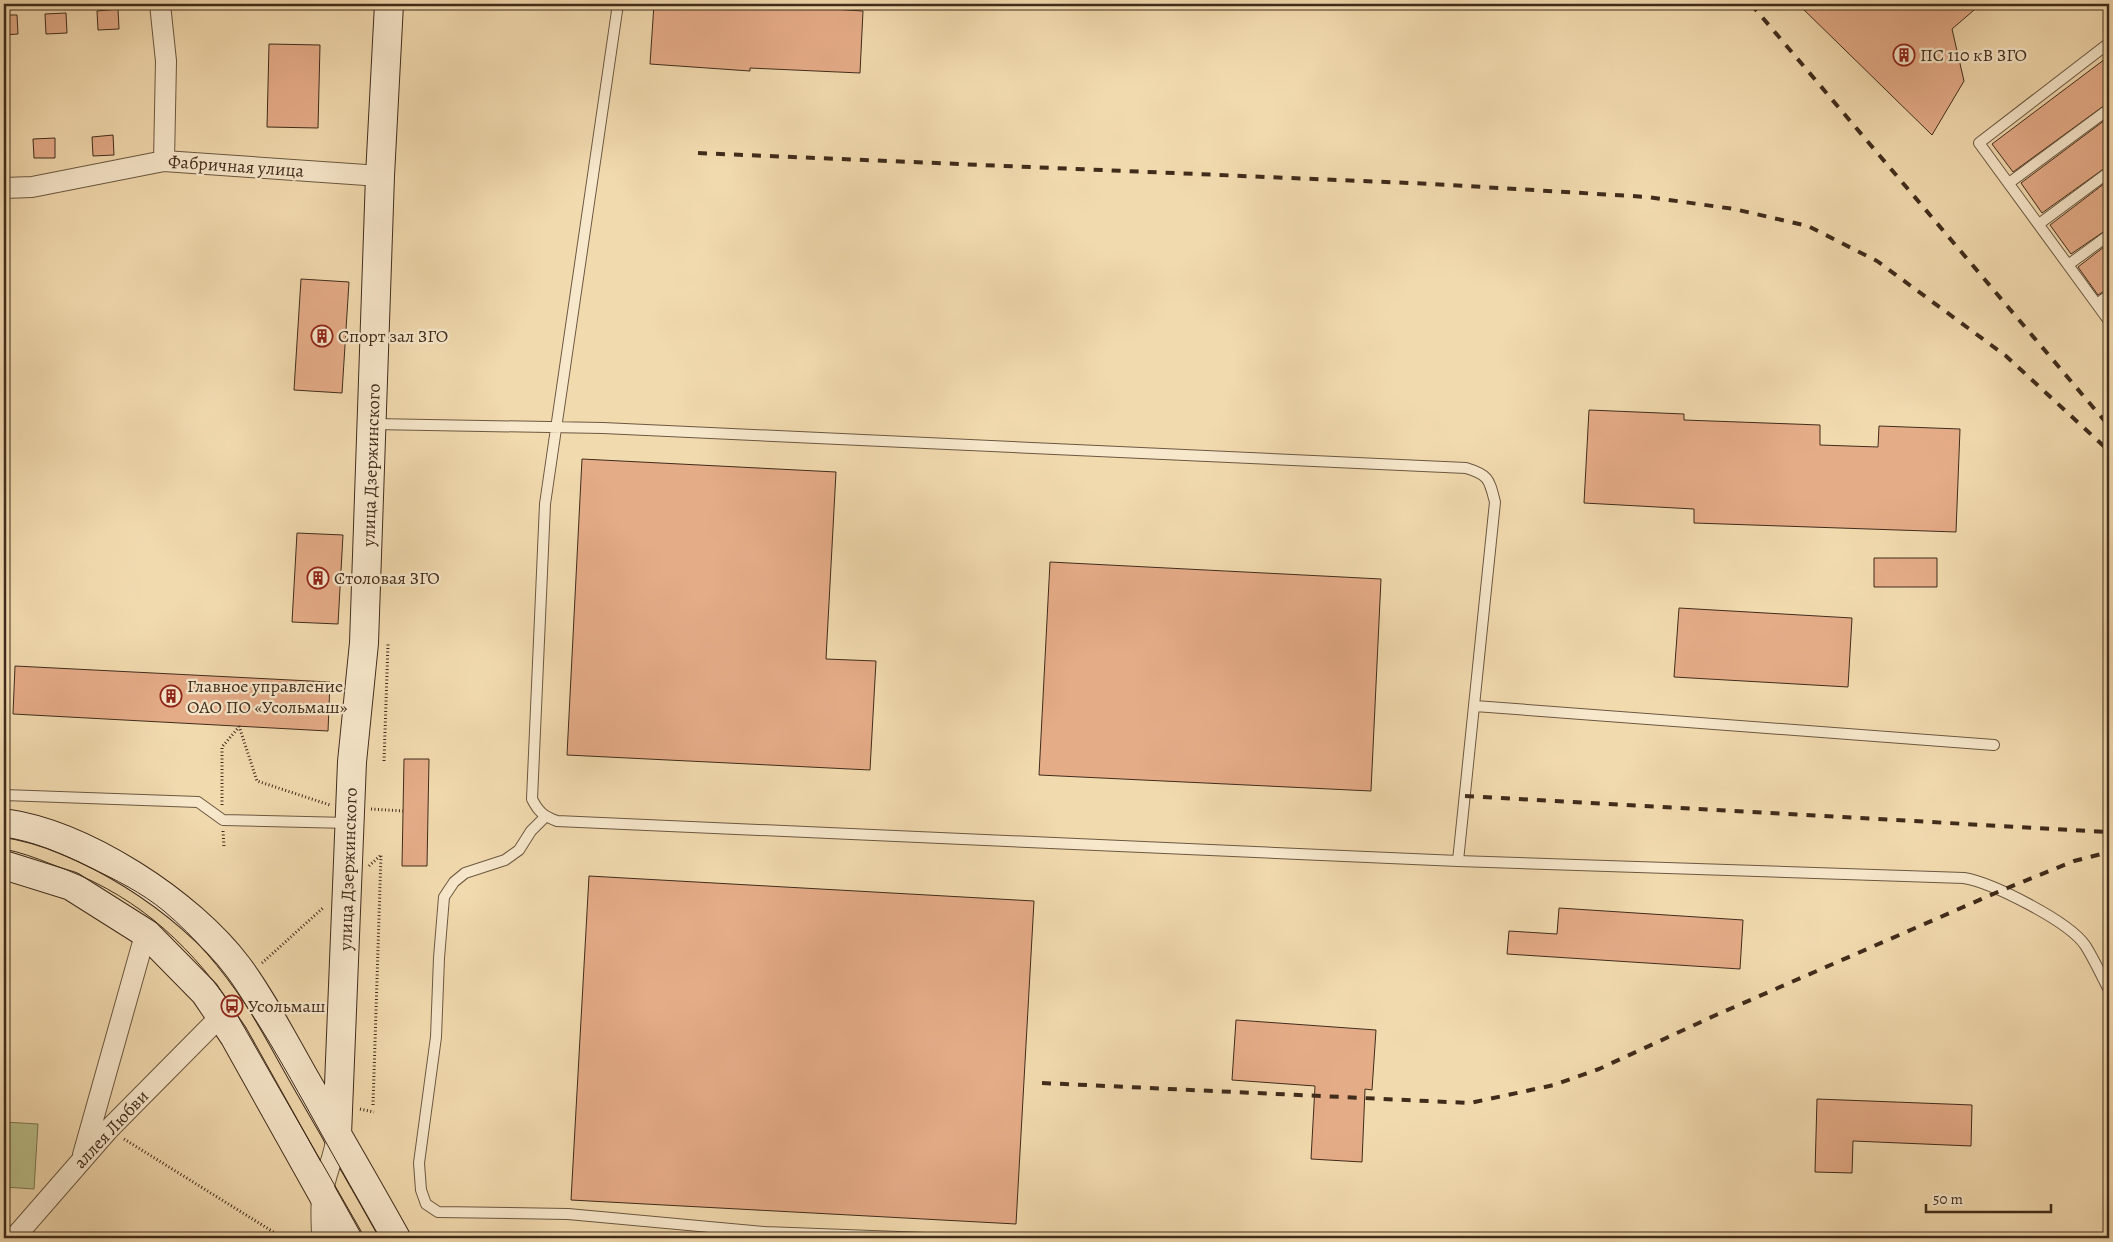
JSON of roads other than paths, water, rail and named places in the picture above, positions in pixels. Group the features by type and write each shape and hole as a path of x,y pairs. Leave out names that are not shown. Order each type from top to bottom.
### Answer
{"street":[{"path":"160,4 166,61 164,161"},
{"name":"улица Дзержинского","path":"337,1135 352,813 352,762 364,643 380,176 389,4"},
{"name":"Фабричная улица","path":"4,188 32,187 164,161 380,176"},
{"path":"4,823 18,825 78,846 136,877 171,901 205,930 238,967 396,1238"},
{"path":"4,866 78,890 147,934 205,992 234,1036 347,1238"},
{"path":"82,1159 143,942"},
{"name":"аллея Любви","path":"14,1238 109,1129 212,1025"},
{"path":"322,1238 322,1194 327,1170 334,1157 337,1135"}],"lane":[{"path":"618,4 545,504 532,799 537,809 545,817 567,821 1458,861 1964,878 1977,880 2045,913 2069,930 2084,944 2109,990"},
{"path":"2109,43 1980,143 2109,321"},
{"path":"2009,183 2109,109"},
{"path":"2039,224 2109,172"},
{"path":"2068,265 2109,235"},
{"path":"2097,304 2109,295"},
{"path":"372,424 556,427 1456,467 1483,473 1490,482 1495,502 1458,861"},
{"path":"1475,706 1994,745"},
{"path":"4,795 198,802 222,820 352,813"},
{"path":"545,817 531,832 519,850 505,860 465,873 454,882 444,897 439,958 436,1037 418,1163 421,1190 426,1204 438,1212 568,1214 765,1232 926,1238"}],"tram line":[{"path":"4,837 48,849 119,882 155,904 187,932 226,977 260,1027 380,1238"},
{"path":"4,849 22,853 80,875 106,888 131,903 153,920 194,959 232,1006 365,1238"}],"railway":[{"path":"1751,4 2109,426"},
{"path":"698,153 1433,184 1648,197 1734,209 1808,226 1877,261 2006,356 2109,451"},
{"path":"1465,796 2109,832"},
{"path":"1042,1083 1470,1103 1554,1085 1599,1069 1716,1015 2000,891 2074,861 2109,852"}],"place":[{"name":"ПС 110 кВ ЗГО","path":"1904,55"},
{"name":"Спорт зал ЗГО","path":"322,336"},
{"name":"Столовая ЗГО","path":"318,578"},
{"name":"Главное управление ОАО ПО «Усольмаш»","path":"171,696"},
{"name":"Усольмаш","path":"232,1006"}]}
